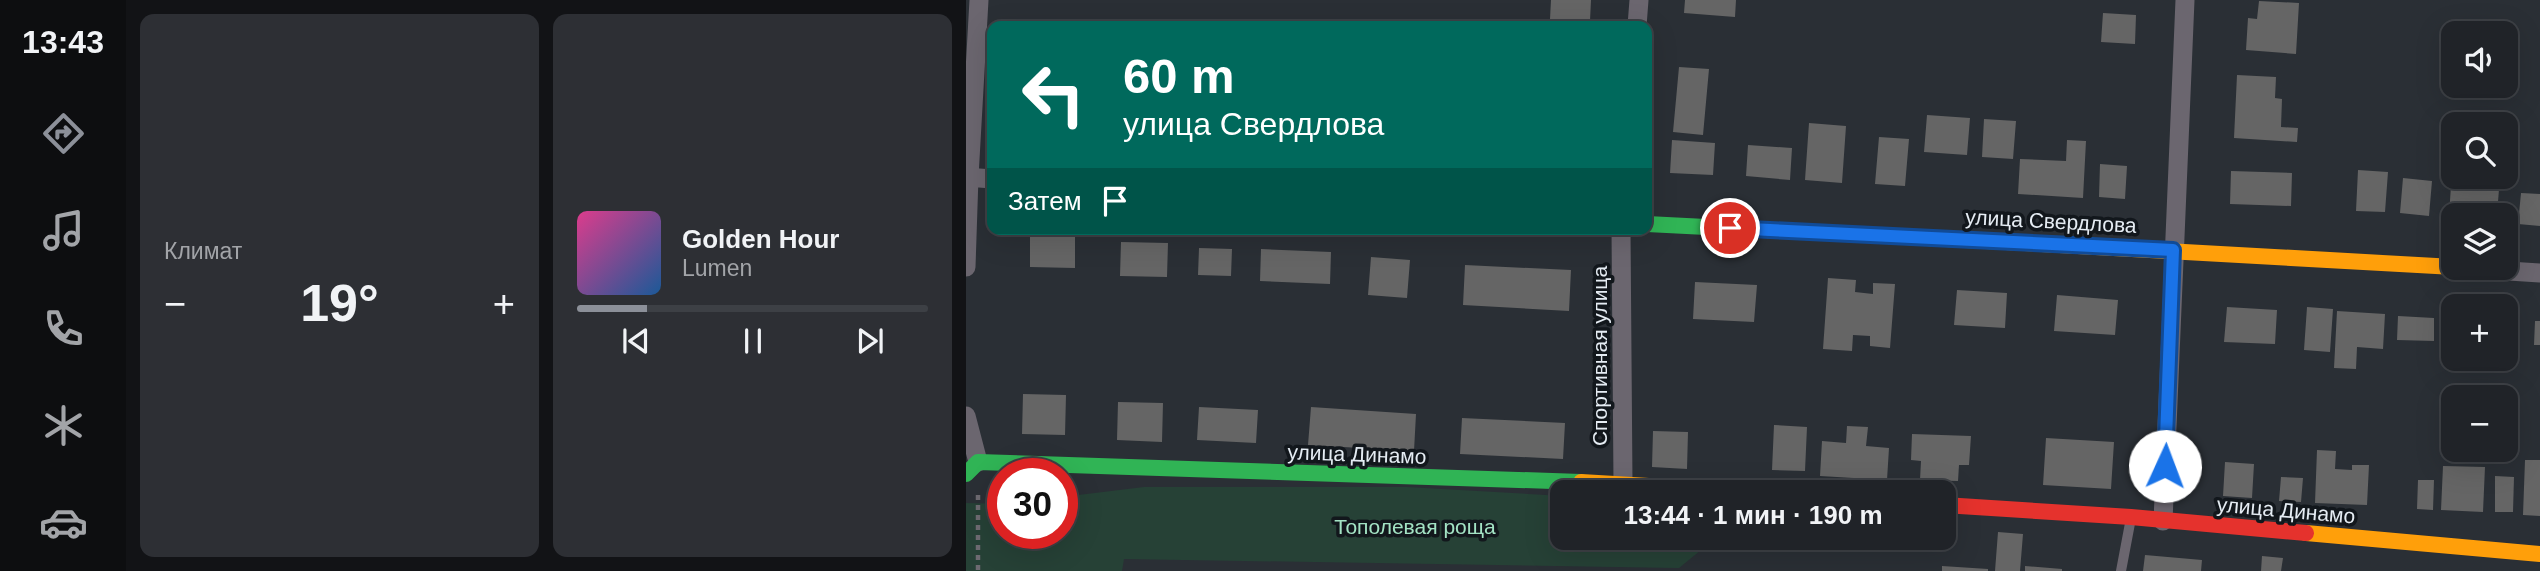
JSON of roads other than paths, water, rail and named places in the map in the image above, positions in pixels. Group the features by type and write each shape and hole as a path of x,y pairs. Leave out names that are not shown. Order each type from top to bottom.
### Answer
{"street":[{"path":"966,267 967,177 979,0"},
{"path":"1637,21 1639,0"},
{"path":"2163,521 2185,0"},
{"path":"967,177 987,179"},
{"name":"улица Свердлова","path":"1652,224 2441,266"},
{"name":"Спортивная улица","path":"1621,235 1623,480"},
{"path":"2518,272 2540,273"},
{"path":"966,416 972,468"},
{"name":"улица Динамо","path":"972,468 1550,481"},
{"name":"улица Динамо","path":"1956,506 2131,517 2540,554"}],"lane":[{"path":"2121,571 2131,517"}],"park label":[{"name":"Тополевая роща","path":"1415,526"}]}
